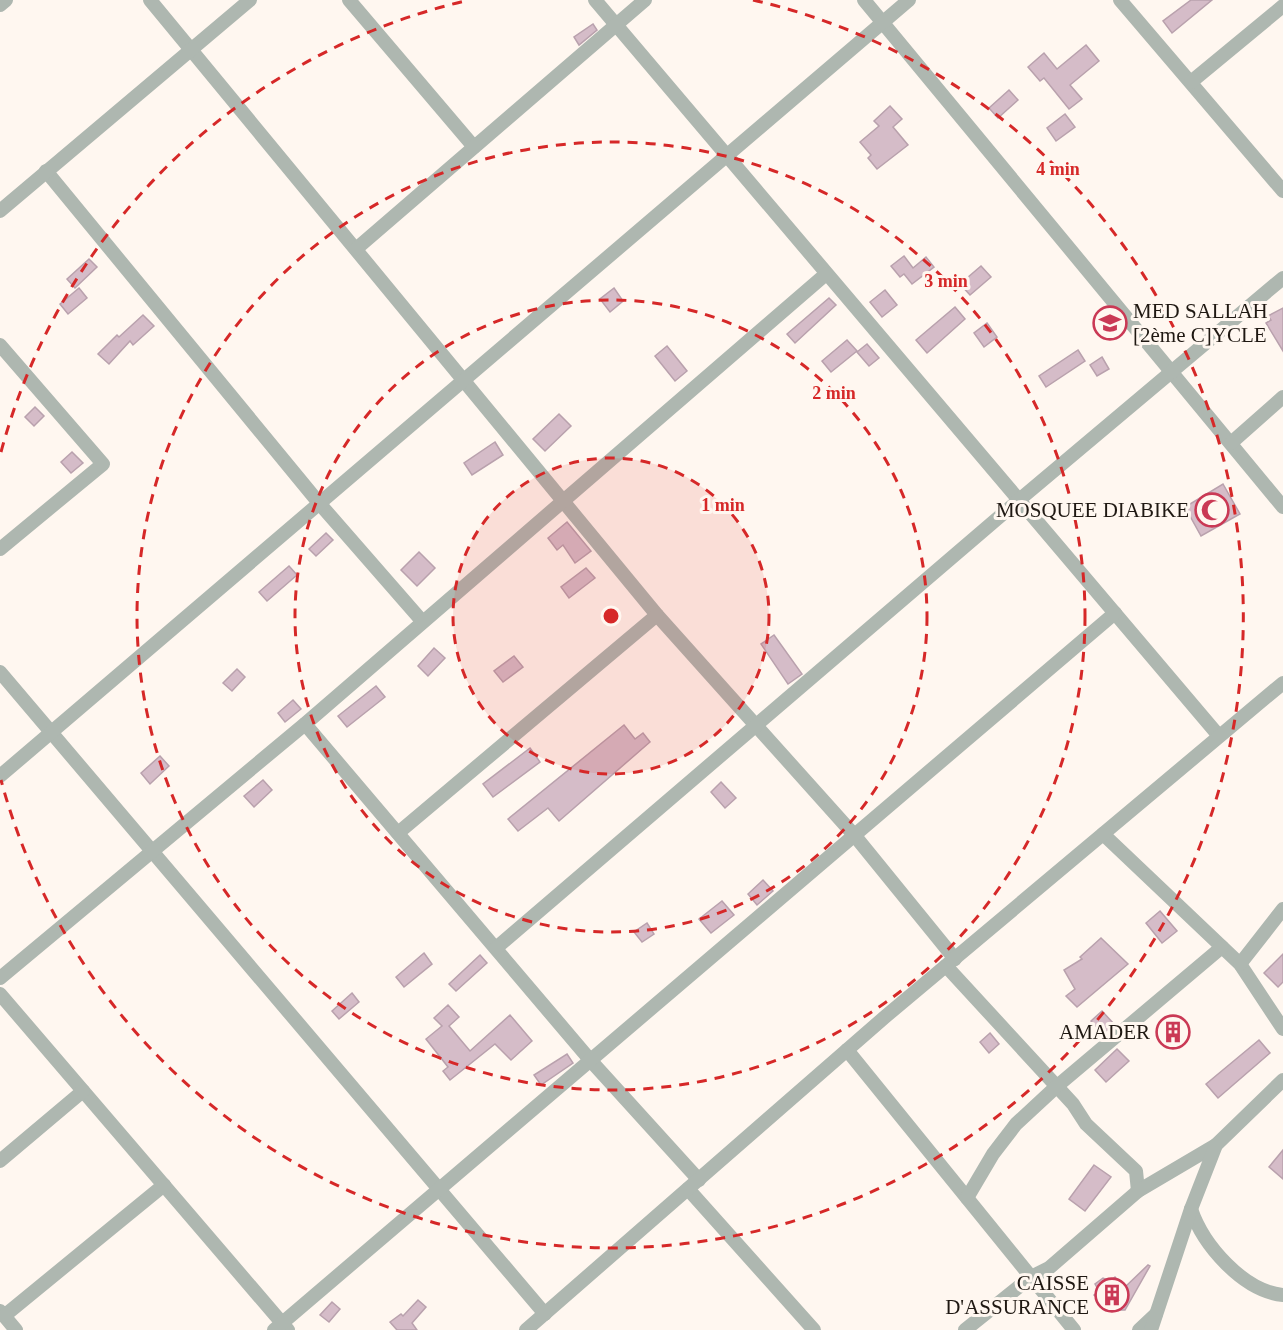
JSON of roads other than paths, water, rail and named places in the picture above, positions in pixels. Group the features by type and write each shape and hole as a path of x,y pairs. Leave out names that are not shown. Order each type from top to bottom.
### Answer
{"street":[{"path":"0,5 6,0"},
{"path":"150,0 657,615 754,726 855,836 951,962 1056,1087 1073,1104 1086,1124 1136,1171 1138,1191"},
{"path":"0,211 250,0"},
{"path":"349,0 474,147"},
{"path":"595,0 1220,736"},
{"path":"356,249 645,0"},
{"path":"864,0 1283,507"},
{"path":"0,776 909,0"},
{"path":"1120,0 1283,191"},
{"path":"1191,82 1283,6"},
{"path":"46,171 319,503 422,621"},
{"path":"0,978 152,849 305,724 826,274"},
{"path":"496,948 1019,500 1283,278"},
{"path":"0,345 103,464 0,549"},
{"path":"1231,443 1283,397"},
{"path":"0,994 164,1185 282,1328 591,1060 1115,613"},
{"path":"398,833 657,615"},
{"path":"0,672 545,1314"},
{"path":"526,1330 847,1050 1283,683"},
{"path":"305,724 591,1060 699,1180"},
{"path":"1103,834 1240,964 1283,1029"},
{"path":"1240,964 1283,909"},
{"path":"967,1198 993,1154 1016,1124 1056,1087 1222,946"},
{"path":"847,1050 1074,1330"},
{"path":"965,1330 1031,1277 1049,1268 1138,1191 1216,1145 1283,1080"},
{"path":"0,1161 83,1091"},
{"path":"1151,1330 1191,1209 1216,1145"},
{"path":"16,1330 2,1314 164,1185"},
{"path":"688,1189 814,1330"},
{"path":"1191,1209 1197,1226 1209,1245 1253,1287 1269,1294 1283,1295"},
{"path":"1139,1330 1159,1310"}],"place":[{"name":"MED SALLAH [2ème C]YCLE","path":"1110,323"},
{"name":"MOSQUEE DIABIKE","path":"1212,510"},
{"name":"AMADER","path":"1173,1032"},
{"name":"CAISSE D'ASSURANCE","path":"1112,1295"}]}
